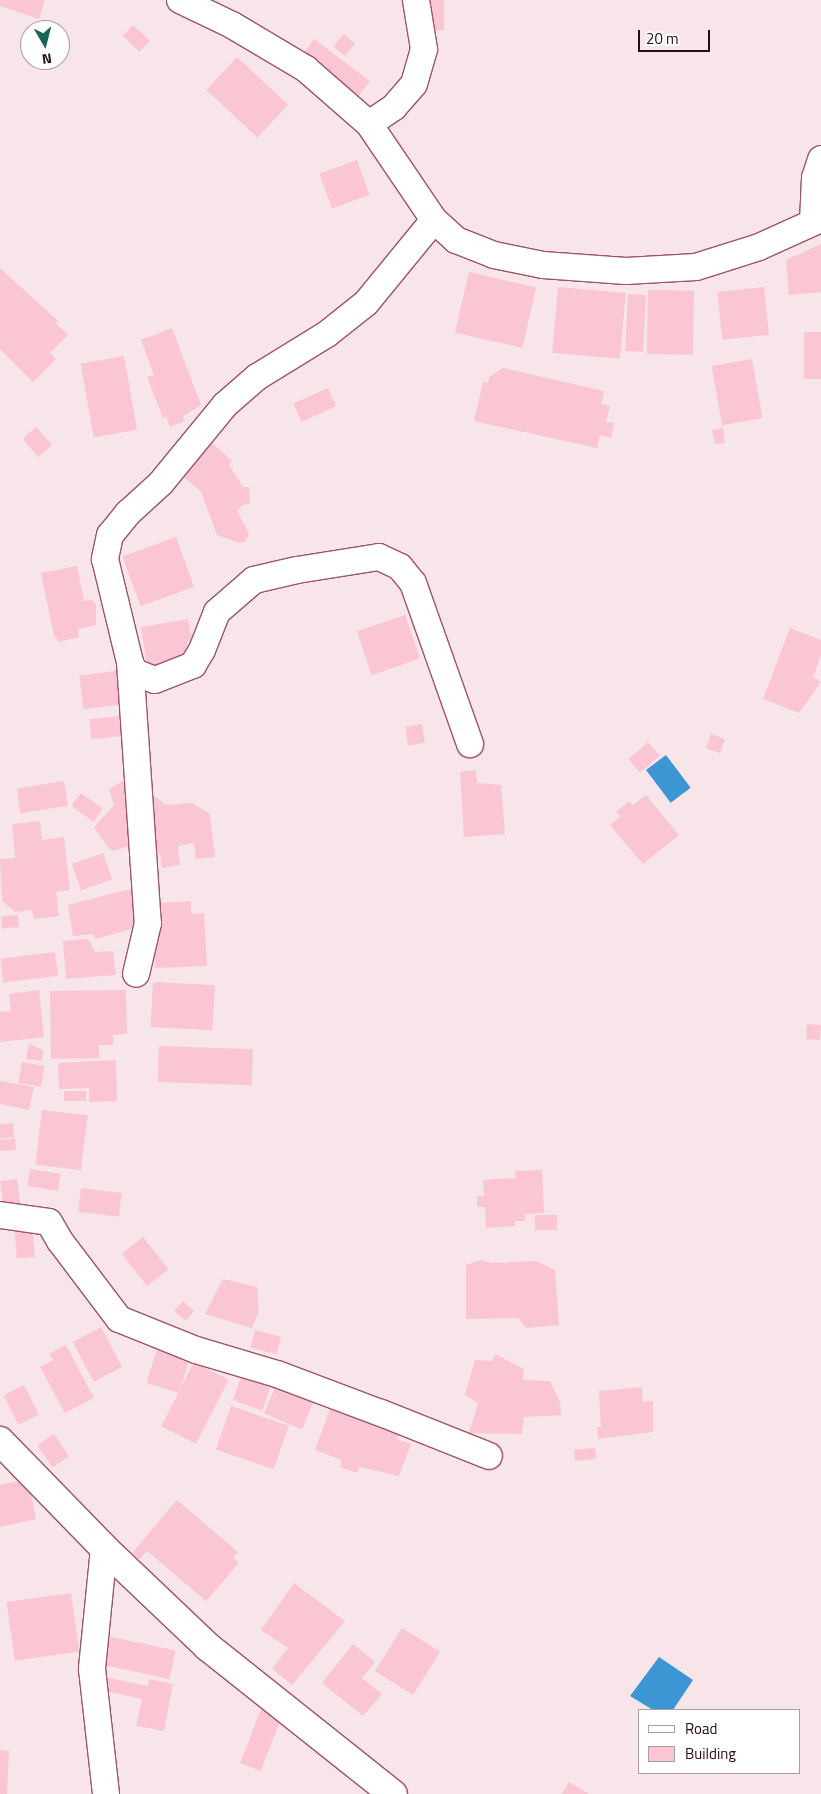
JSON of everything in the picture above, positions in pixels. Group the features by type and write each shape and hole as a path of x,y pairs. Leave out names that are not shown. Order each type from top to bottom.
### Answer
{"street":[{"path":"180,0 232,24 306,69 369,124 434,220 456,240 494,255 543,265 626,271 696,267 759,247 817,221 815,178 821,159"},
{"path":"369,124 394,107 414,84 424,49 416,0"},
{"path":"434,220 366,303 327,334 257,377 225,405 161,483 128,513 110,536 105,560 134,672 155,680 176,674 193,665 202,650 217,612 254,580 297,570 379,557 400,567 413,582 470,744"},
{"path":"130,662 148,923 136,974"},
{"path":"0,1215 49,1222 60,1241 119,1319 196,1350 276,1374 355,1403 489,1456"},
{"path":"0,1441 104,1548 208,1647 393,1794"},
{"path":"104,1548 92,1669 106,1794"}],"water":[{"path":"666,755 691,788 671,803 646,770"},
{"path":"659,1657 693,1680 674,1709 651,1709 630,1696"}],"building":[{"path":"0,0 45,0 39,19 0,6"},
{"path":"431,0 444,0 444,30 431,30"},
{"path":"133,25 150,41 140,52 123,36"},
{"path":"344,34 355,44 344,56 333,46"},
{"path":"314,39 370,81 358,96 303,54"},
{"path":"237,57 288,105 258,138 206,90"},
{"path":"357,160 370,195 332,208 319,174"},
{"path":"821,244 821,292 789,295 786,260"},
{"path":"0,268 58,321 56,323 68,335 50,353 56,359 33,382 0,349"},
{"path":"469,272 536,288 522,348 455,332"},
{"path":"558,287 626,293 620,359 552,353"},
{"path":"764,287 769,335 722,340 717,292"},
{"path":"648,290 694,291 693,355 647,354"},
{"path":"628,294 646,295 643,352 625,351"},
{"path":"172,328 201,405 183,416 185,421 170,427 166,416 163,418 147,377 154,375 141,340"},
{"path":"804,332 821,332 821,379 804,379"},
{"path":"124,356 137,430 94,438 81,364"},
{"path":"752,359 762,418 722,425 712,366"},
{"path":"503,368 604,391 601,404 610,406 606,422 614,423 611,438 600,435 597,448 474,421 483,382 488,383 489,377"},
{"path":"328,388 336,406 301,422 293,403"},
{"path":"36,427 52,445 39,457 23,439"},
{"path":"723,428 725,443 715,444 712,430"},
{"path":"210,441 232,461 229,465 243,487 249,487 250,504 243,505 237,511 249,534 246,541 240,543 217,535 201,492 184,477"},
{"path":"176,537 194,587 141,606 122,556"},
{"path":"77,566 84,601 92,600 96,605 96,625 78,629 79,637 59,642 54,636 41,573"},
{"path":"405,615 420,658 372,675 357,632"},
{"path":"188,619 192,641 187,641 189,655 148,672 141,627"},
{"path":"790,628 821,640 821,655 813,677 821,682 799,713 763,699"},
{"path":"124,670 128,704 83,709 79,675"},
{"path":"121,716 123,736 91,739 89,719"},
{"path":"422,724 425,743 408,745 405,727"},
{"path":"711,734 725,739 720,753 706,748"},
{"path":"648,742 660,756 640,773 628,759"},
{"path":"476,770 477,783 501,785 505,834 464,837 460,772"},
{"path":"130,777 141,842 114,851 109,849 94,827 114,805 109,789"},
{"path":"64,781 68,806 21,813 17,789"},
{"path":"81,793 103,809 93,822 72,806"},
{"path":"646,795 679,835 643,864 610,825 620,817 616,812 629,801 633,805"},
{"path":"156,797 166,805 192,803 210,814 215,857 196,859 194,843 178,846 180,865 162,868 160,853 152,854 150,798"},
{"path":"40,821 42,840 64,837 70,890 56,892 59,916 34,919 32,910 15,912 2,901 0,859 15,858 12,824"},
{"path":"103,853 112,879 81,890 72,864"},
{"path":"130,889 145,925 96,939 92,934 73,936 68,905"},
{"path":"191,901 191,914 204,913 207,966 155,968 152,915 162,914 161,903"},
{"path":"18,915 19,927 2,928 1,916"},
{"path":"88,939 95,952 113,951 116,975 66,979 63,941"},
{"path":"55,952 58,976 3,983 0,959"},
{"path":"153,982 215,985 213,1030 151,1027"},
{"path":"39,990 44,1037 0,1042 0,1012 11,1011 9,994"},
{"path":"126,990 127,1034 113,1035 113,1045 99,1045 99,1058 51,1059 50,991"},
{"path":"807,1024 821,1025 820,1040 806,1039"},
{"path":"29,1044 43,1050 42,1061 26,1059"},
{"path":"159,1046 253,1049 252,1085 158,1082"},
{"path":"116,1060 117,1101 89,1102 89,1088 59,1089 58,1063"},
{"path":"22,1062 45,1066 41,1087 18,1083"},
{"path":"0,1081 34,1087 29,1110 0,1104"},
{"path":"64,1091 86,1091 86,1101 64,1101"},
{"path":"42,1110 88,1116 81,1170 35,1165"},
{"path":"13,1123 14,1137 0,1139 0,1124"},
{"path":"15,1138 16,1150 0,1151 0,1140"},
{"path":"30,1169 61,1174 58,1191 27,1186"},
{"path":"542,1170 544,1213 525,1214 525,1221 515,1221 515,1226 486,1228 485,1207 477,1207 477,1196 484,1196 483,1180 516,1178 515,1171"},
{"path":"17,1179 21,1209 4,1211 0,1181"},
{"path":"81,1188 122,1193 119,1217 78,1212"},
{"path":"535,1215 557,1215 557,1230 535,1230"},
{"path":"32,1225 35,1257 17,1258 14,1227"},
{"path":"143,1237 168,1269 147,1286 122,1254"},
{"path":"480,1260 493,1263 536,1261 555,1270 559,1325 526,1328 518,1318 466,1319 466,1265"},
{"path":"223,1279 257,1287 259,1312 252,1328 205,1314"},
{"path":"183,1301 194,1311 185,1321 174,1311"},
{"path":"101,1327 122,1367 94,1382 73,1342"},
{"path":"255,1330 281,1337 276,1354 250,1347"},
{"path":"159,1342 192,1352 179,1393 146,1383"},
{"path":"66,1345 94,1398 65,1413 40,1367 53,1360 49,1354"},
{"path":"495,1354 524,1369 523,1380 550,1381 560,1402 561,1415 524,1417 522,1434 469,1433 478,1403 465,1395 475,1360 492,1361"},
{"path":"194,1362 229,1380 196,1444 161,1426"},
{"path":"243,1371 272,1381 262,1410 233,1400"},
{"path":"277,1383 315,1399 302,1429 264,1413"},
{"path":"24,1385 39,1414 18,1425 4,1395"},
{"path":"642,1387 643,1402 653,1401 653,1432 598,1439 597,1427 601,1427 599,1391"},
{"path":"333,1401 401,1429 397,1439 411,1444 399,1476 360,1467 357,1473 340,1467 342,1460 315,1450"},
{"path":"231,1406 289,1426 274,1469 216,1449"},
{"path":"54,1434 69,1456 53,1468 37,1445"},
{"path":"595,1448 596,1459 575,1461 574,1450"},
{"path":"28,1479 36,1519 0,1527 0,1485"},
{"path":"177,1500 238,1552 233,1558 239,1563 206,1601 147,1551 140,1559 132,1553"},
{"path":"294,1583 345,1621 292,1685 272,1669 288,1648 261,1630"},
{"path":"71,1593 79,1651 15,1660 7,1602"},
{"path":"402,1628 440,1652 413,1695 375,1671"},
{"path":"107,1636 175,1651 169,1679 101,1664"},
{"path":"353,1644 375,1662 362,1678 382,1694 363,1716 322,1683"},
{"path":"103,1677 148,1686 149,1679 173,1684 164,1731 136,1726 142,1699 100,1690"},
{"path":"261,1709 282,1717 261,1771 240,1763"},
{"path":"0,1750 9,1751 7,1794 0,1794"},
{"path":"569,1782 589,1794 562,1794"}]}
